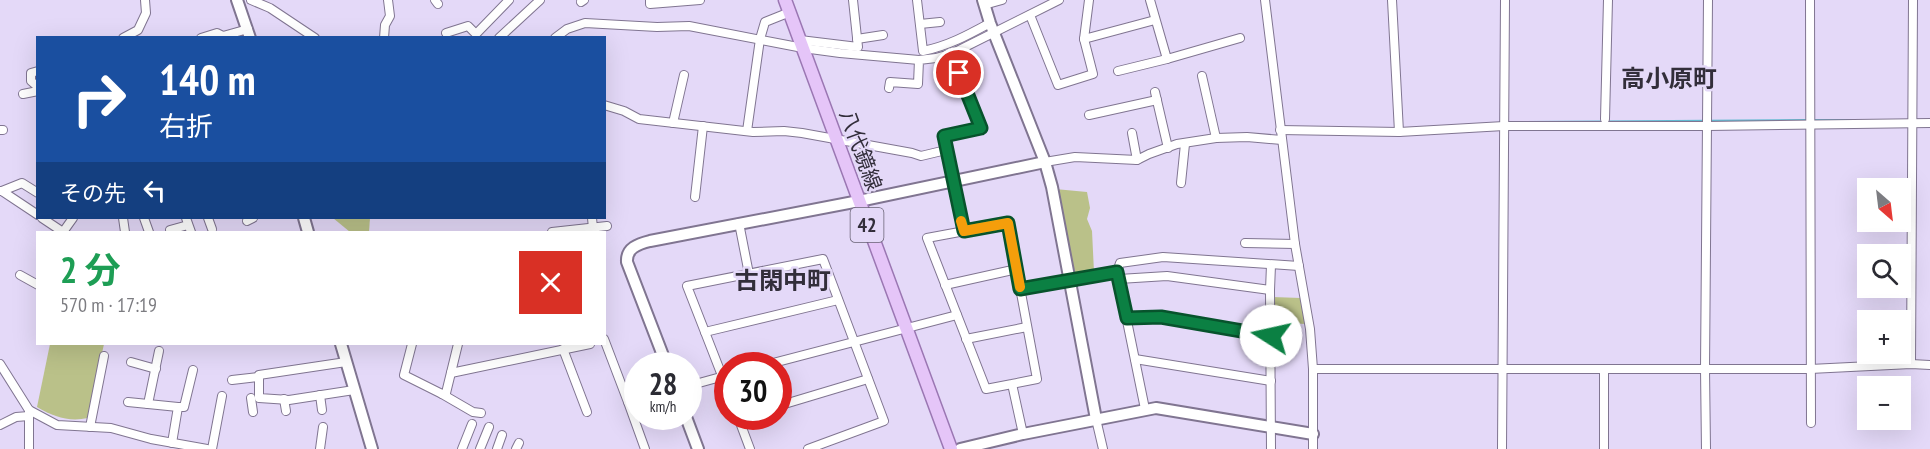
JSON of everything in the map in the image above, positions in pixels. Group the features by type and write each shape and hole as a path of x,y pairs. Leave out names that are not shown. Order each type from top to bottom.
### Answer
{"main road":[{"name":"八代鏡線","path":"787,6 951,449"}],"street":[{"path":"126,36 138,30 146,12 145,0"},
{"path":"207,36 217,33 223,36 249,33 237,0"},
{"path":"251,0 270,8 312,36"},
{"path":"384,36 385,25 390,16 388,0"},
{"path":"446,33 468,26 478,36 509,0"},
{"path":"501,36 540,0"},
{"path":"650,0 651,4 699,0"},
{"path":"802,44 858,47 853,0"},
{"path":"917,0 922,51 941,47 1030,15 1059,0"},
{"path":"1002,0 983,3 1046,162 1103,449"},
{"path":"1030,15 1058,85 1093,74 1084,39 1089,0"},
{"path":"1150,0 1167,59"},
{"path":"1265,0 1295,244 1310,329 1313,369 1313,449"},
{"path":"1392,0 1400,132"},
{"path":"1502,449 1505,0"},
{"path":"1605,119 1608,0"},
{"path":"1706,449 1708,0"},
{"path":"1810,0 1811,423"},
{"path":"1911,364 1913,0"},
{"path":"747,131 760,39 765,21 787,6"},
{"path":"1084,39 1155,20"},
{"path":"920,24 940,22"},
{"path":"558,36 567,29 585,23 657,27 689,26 760,39 920,60 952,54 992,28"},
{"path":"857,39 883,35"},
{"path":"1118,71 1240,38"},
{"path":"952,54 981,128 944,136 964,231"},
{"path":"889,88 890,82 918,84 920,60"},
{"path":"36,72 31,73 31,81 36,87"},
{"path":"673,123 684,75"},
{"path":"1202,76 1216,138"},
{"path":"22,94 36,90"},
{"path":"1089,115 1156,96 1168,148"},
{"path":"606,106 639,119 747,131 784,131 921,156 946,150"},
{"path":"1281,130 1400,132 1504,126 1810,121 1913,120 1930,123"},
{"path":"695,197 703,126"},
{"path":"1132,133 1137,160"},
{"path":"662,352 627,262 630,249 650,240 1075,157 1137,160 1168,148 1216,138 1247,137 1282,140"},
{"path":"1181,183 1185,144"},
{"path":"1,191 22,183 36,192"},
{"path":"1,191 36,213"},
{"path":"44,219 62,231"},
{"path":"208,219 212,229"},
{"path":"592,219 593,228"},
{"path":"739,223 749,274"},
{"path":"1008,223 1036,379 986,389 927,238 964,231 1008,223"},
{"path":"170,230 188,225"},
{"path":"562,231 607,226"},
{"path":"1245,243 1295,244"},
{"path":"1145,409 1118,275 1120,263 1162,257 1299,266"},
{"path":"714,352 687,286 823,259 884,421 823,446 807,449"},
{"path":"1271,265 1271,449"},
{"path":"945,285 1017,269"},
{"path":"20,275 36,284"},
{"path":"1020,289 1070,280 1118,275 1167,276 1270,290"},
{"path":"705,332 838,300"},
{"path":"792,358 957,315"},
{"path":"1127,318 1161,317 1271,336"},
{"path":"966,339 1027,327"},
{"path":"606,343 624,391"},
{"path":"341,345 372,449"},
{"path":"412,345 404,375 473,412 481,413"},
{"path":"442,394 446,393 458,345"},
{"path":"451,373 585,345"},
{"path":"563,349 587,412"},
{"path":"148,404 159,351"},
{"path":"90,427 104,356"},
{"path":"1135,359 1271,381"},
{"path":"131,362 156,369"},
{"path":"232,380 346,362"},
{"path":"0,364 29,413 29,449"},
{"path":"1313,369 1810,369 1930,365"},
{"path":"1604,369 1604,449"},
{"path":"128,402 184,407 194,370"},
{"path":"254,412 252,398 259,377"},
{"path":"792,402 868,379"},
{"path":"1012,384 1023,434"},
{"path":"252,398 285,399 354,390"},
{"path":"320,395 322,410"},
{"path":"212,449 222,396"},
{"path":"285,399 286,411"},
{"path":"172,443 178,407"},
{"path":"960,449 1156,408 1313,435"},
{"path":"0,425 29,413 57,425 111,428 151,439 207,449"},
{"path":"462,449 472,424"},
{"path":"320,449 323,427"},
{"path":"480,449 489,427"},
{"path":"638,430 645,449"},
{"path":"691,430 698,449"},
{"path":"744,430 750,449"},
{"path":"497,449 502,435"}],"green space":[{"path":"1055,189 1087,192 1090,208 1087,219 1092,231 1094,272 1076,277"},
{"path":"334,219 370,219 369,231 349,231"},
{"path":"1272,297 1301,298 1305,324 1273,322"},
{"path":"50,345 104,345 88,418 62,418 37,407"}],"waterway":[{"path":"1525,122 1807,120"},
{"path":"1813,120 1858,120"}],"slow traffic":[{"path":"961,221 964,231 1008,223 1020,287"}],"district":[{"name":"高小原町","path":"1669,78"},
{"name":"古閑中町","path":"783,280"}],"route":[{"path":"959,73 981,128 944,136 964,231 1008,223 1020,289 1117,272 1127,318 1161,317 1271,336"}]}
